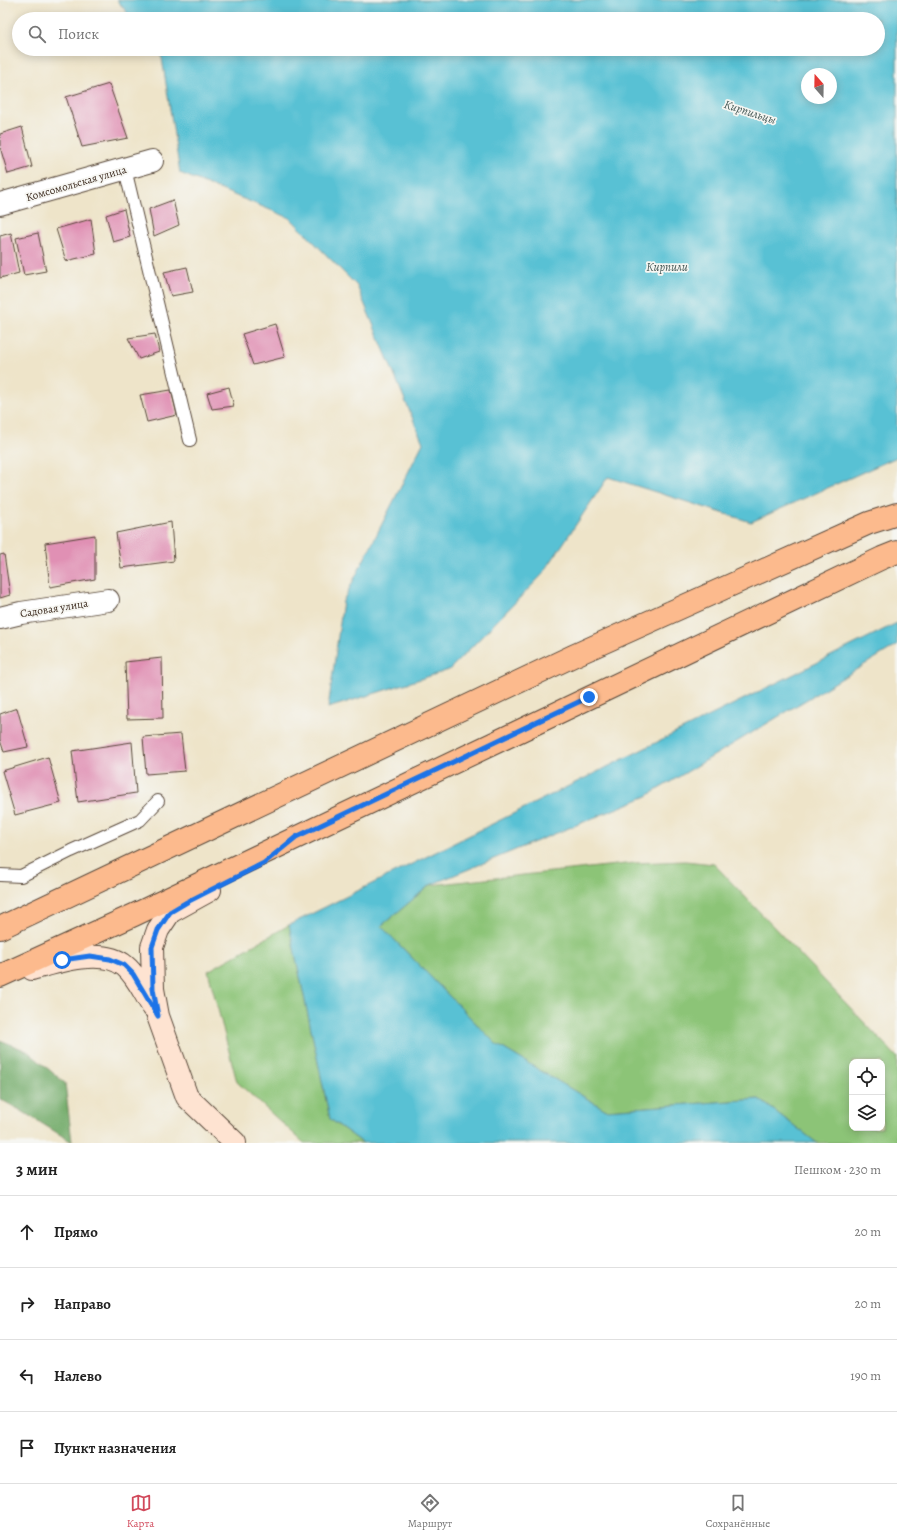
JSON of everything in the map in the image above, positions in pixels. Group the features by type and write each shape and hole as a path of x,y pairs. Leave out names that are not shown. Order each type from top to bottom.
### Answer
{"main road":[{"path":"0,928 573,656 869,523 897,514"},
{"path":"0,976 134,915 897,552"},
{"path":"235,1143 187,1097 158,1016 153,989 152,947 158,930 170,912 264,863 296,837"},
{"path":"0,979 62,960 90,956 110,959 124,965 133,974 158,1016"}],"street":[{"name":"Комсомольская улица","path":"0,204 152,161"},
{"name":"Садовая улица","path":"0,618 21,612 108,600"}],"lane":[{"path":"125,169 190,440"},
{"path":"0,875 21,876 71,851 140,820 158,801"}],"green space":[{"path":"685,861 714,864 897,1057 897,1143 817,1143 759,1099 606,1110 496,1044 381,926 430,885 635,863"},
{"path":"289,925 330,1119 363,1143 304,1143 237,1082 208,971"},
{"path":"0,1040 27,1051 65,1083 72,1142 0,1099"}],"water":[{"name":"Кирпили","path":"117,0 897,0 897,457 751,522 608,477 542,575 449,670 328,708 343,601 423,443 357,286 290,218 180,173 161,56 885,56 885,12 126,12"},
{"path":"897,623 897,645 647,796 430,885 381,926 496,1044 606,1110 759,1099 817,1143 363,1143 330,1119 289,925"}],"building":[{"path":"109,84 128,138 82,147 66,97"},
{"path":"22,127 32,167 8,174 0,147 0,134"},
{"path":"173,200 179,225 154,236 149,209"},
{"path":"124,209 130,237 113,242 106,215"},
{"path":"91,219 96,254 66,261 56,229"},
{"path":"11,233 19,273 0,278 0,236"},
{"path":"38,233 46,271 24,275 16,238"},
{"path":"187,267 193,292 171,296 164,272"},
{"path":"275,324 285,357 253,365 242,334"},
{"path":"155,334 159,352 139,359 128,338"},
{"path":"229,387 234,406 212,409 207,393"},
{"path":"171,390 177,415 147,422 140,395"},
{"path":"171,522 174,561 121,568 116,533"},
{"path":"95,535 95,579 50,587 45,543"},
{"path":"4,554 10,595 0,598 0,555"},
{"path":"162,658 163,718 127,719 125,662"},
{"path":"17,708 28,747 4,752 0,740 0,714"},
{"path":"181,734 185,771 146,774 143,737"},
{"path":"132,742 136,793 78,802 72,751"},
{"path":"48,757 61,803 15,815 2,771"}],"route":[{"path":"62,960 90,956 110,959 124,965 133,974 158,1016 153,989 152,947 158,930 170,912 264,863 296,837 589,697"}],"water label":[{"name":"Кирпильцы","path":"750,112"}]}
